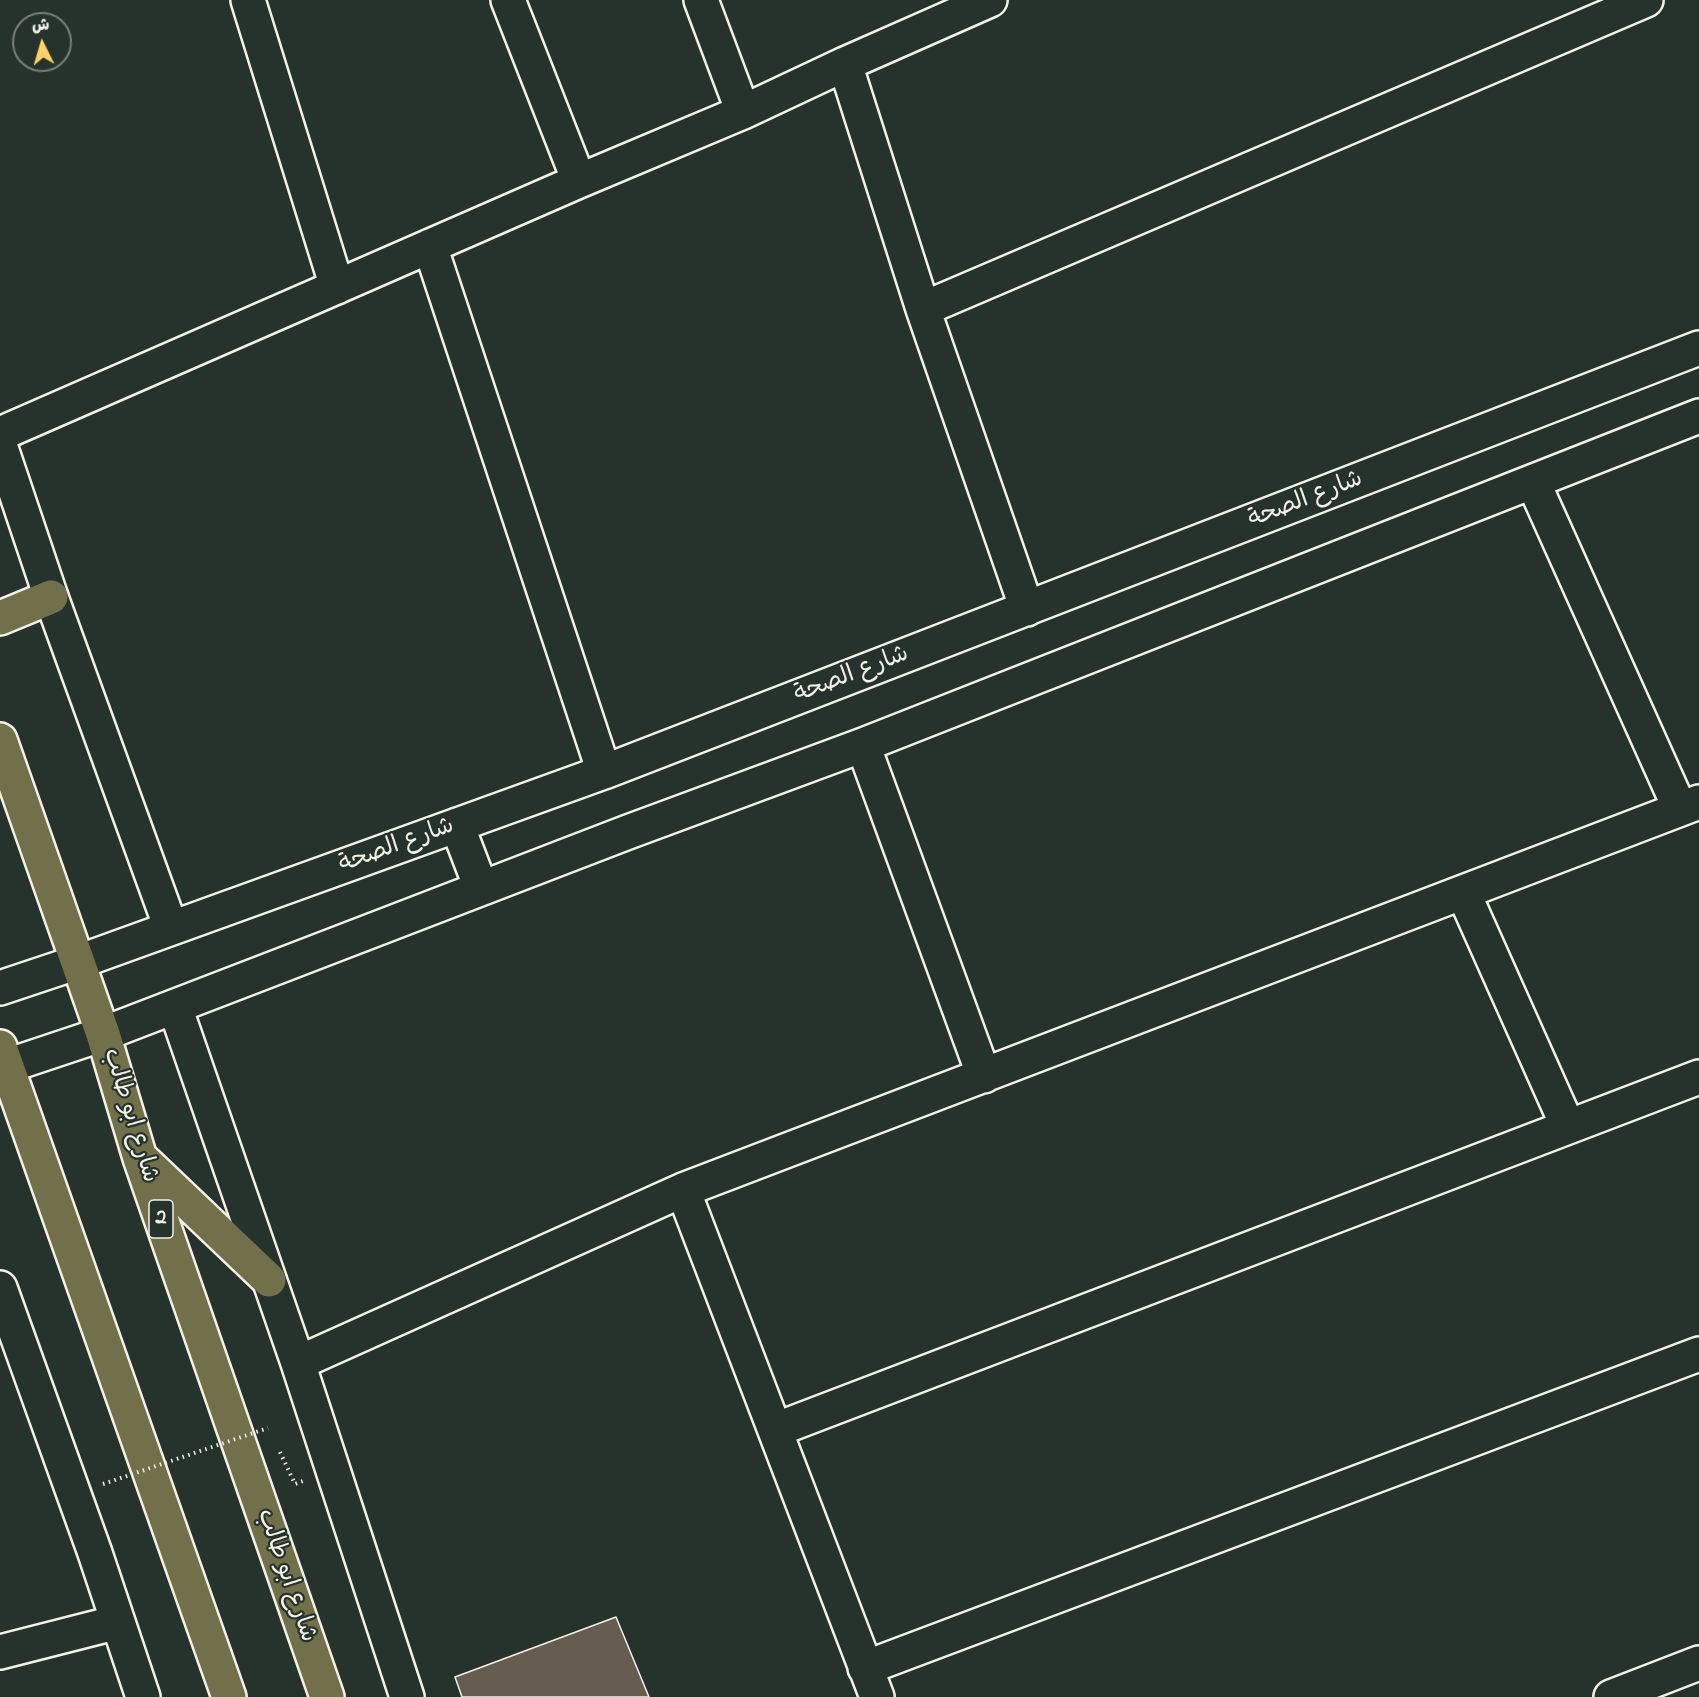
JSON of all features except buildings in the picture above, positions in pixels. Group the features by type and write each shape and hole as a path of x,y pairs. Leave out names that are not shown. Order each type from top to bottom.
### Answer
{"highway":[{"path":"0,618 51,597"},
{"name":"شارع ابو طالب","path":"0,740 103,1034 140,1158 327,1697"},
{"path":"4,1057 229,1697"},
{"path":"140,1158 269,1280"}],"street":[{"path":"248,0 337,286"},
{"path":"508,0 579,181"},
{"path":"701,0 743,112"},
{"path":"0,434 579,181 743,112 990,0"},
{"path":"923,309 1646,0"},
{"path":"845,64 923,309 1027,609"},
{"path":"430,246 604,772"},
{"name":"شارع الصحة","path":"0,988 604,772 1699,348"},
{"path":"4,1057 103,1034 175,1007 628,832 863,745 1699,416"},
{"path":"0,446 51,597 171,928"},
{"path":"298,1363 683,1190 1689,805 1533,482"},
{"path":"863,745 984,1076"},
{"path":"457,825 481,888"},
{"path":"1463,892 1568,1127"},
{"path":"175,1007 298,1363 407,1697"},
{"path":"775,1430 1699,1077"},
{"path":"683,1190 871,1682 1699,1354"},
{"path":"0,1288 143,1697"},
{"path":"0,1652 118,1622"},
{"path":"1611,1697 1699,1663"}],"path":[{"path":"103,1484 268,1428 273,1437"},
{"path":"277,1446 295,1484"}]}
